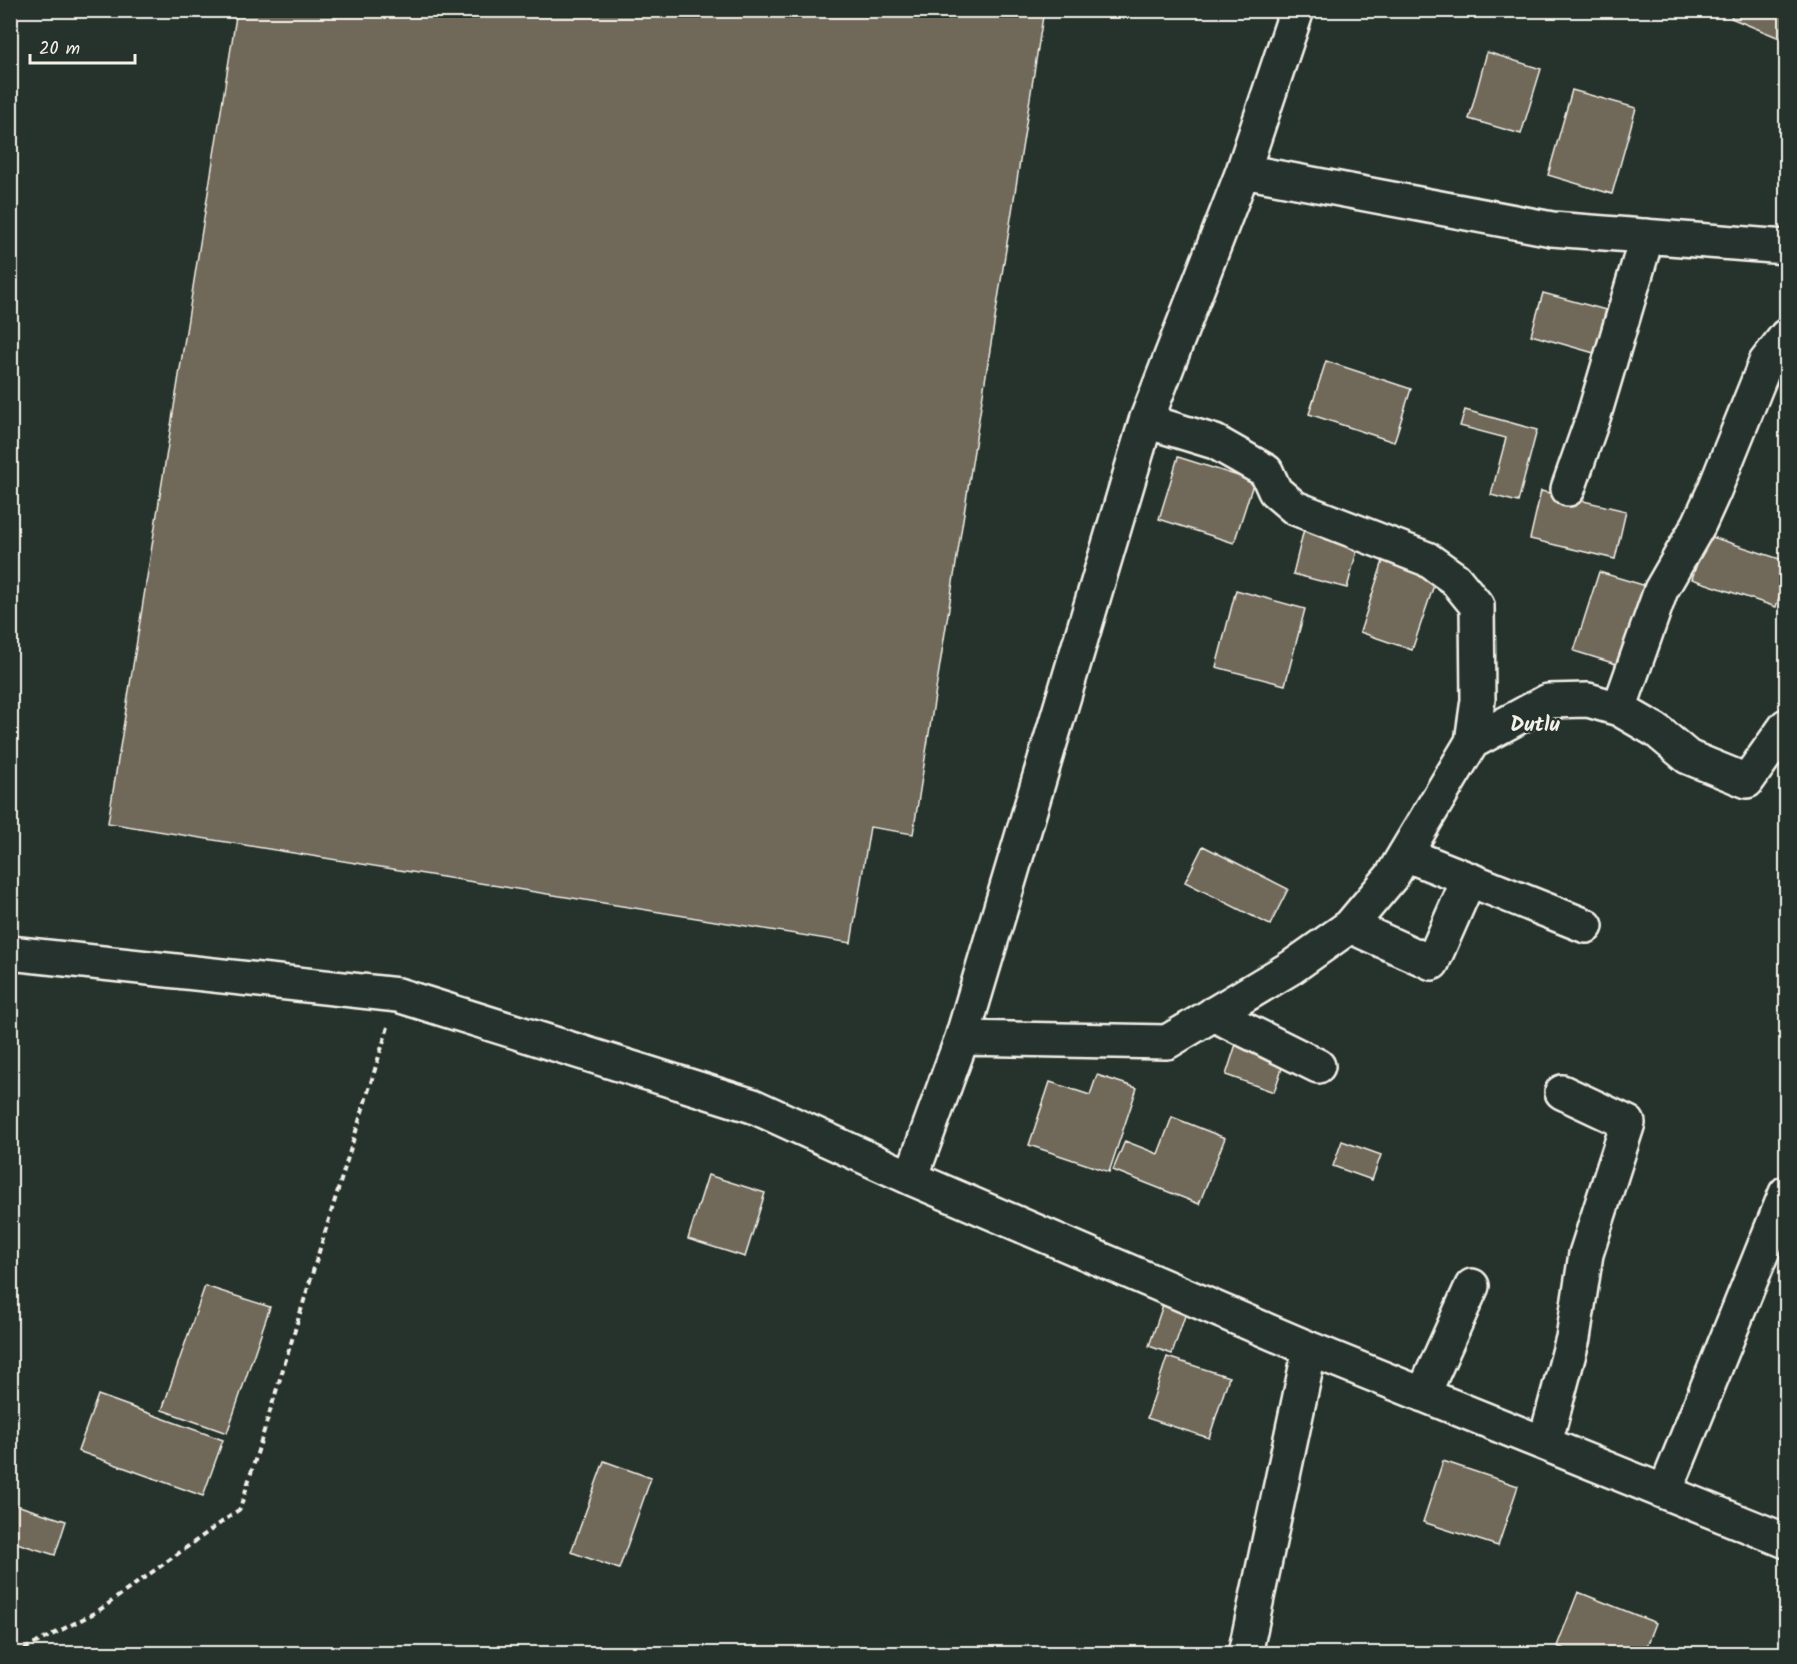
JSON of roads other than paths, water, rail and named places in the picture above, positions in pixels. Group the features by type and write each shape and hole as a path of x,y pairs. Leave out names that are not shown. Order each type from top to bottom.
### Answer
{"street":[{"path":"911,1178 962,1038 1146,421 1243,171 1297,10"},
{"path":"1243,171 1552,229 1786,247"},
{"path":"1569,489 1594,415 1647,236"},
{"path":"1619,709 1661,590 1714,491 1766,362 1786,336"},
{"path":"962,1038 1167,1042 1292,967 1350,926 1392,876 1472,742 1478,700 1477,606 1455,579 1427,559 1295,508 1275,491 1266,471 1215,442 1146,421"},
{"path":"1472,742 1548,701 1588,700 1619,709 1657,731 1688,757 1747,781 1786,726"},
{"path":"1405,854 1586,926"},
{"path":"1350,926 1432,963 1469,879"},
{"path":"10,953 398,995 753,1106 911,1178 1310,1349 1786,1541"},
{"path":"1213,1014 1318,1065"},
{"path":"1545,1443 1573,1338 1586,1254 1628,1123 1562,1092"},
{"path":"1665,1492 1786,1193"},
{"path":"1423,1395 1472,1286"},
{"path":"1245,1653 1310,1349"}],"district":[{"name":"Dutlu","path":"1535,724"}]}
